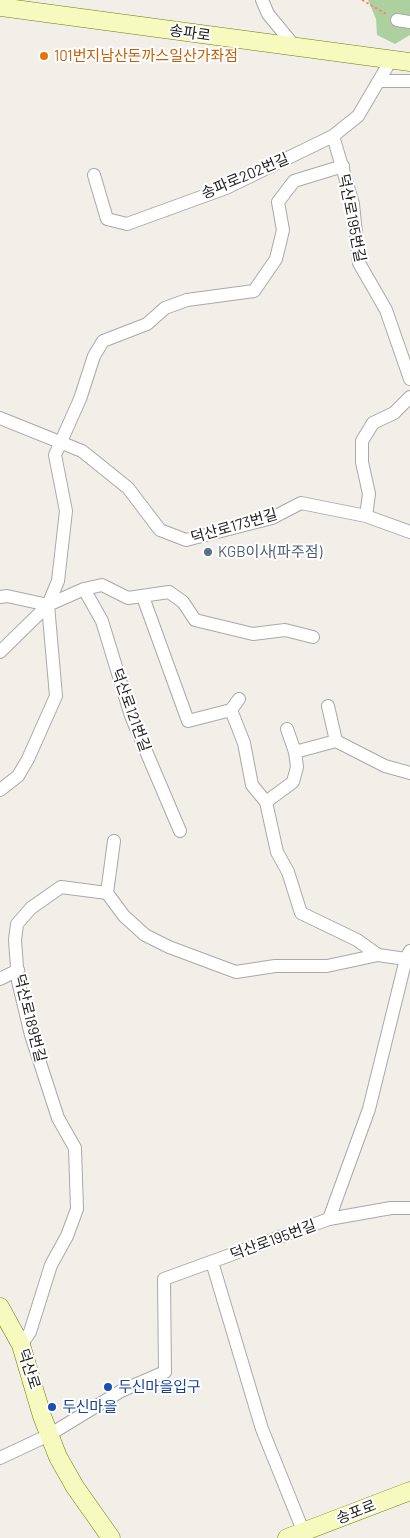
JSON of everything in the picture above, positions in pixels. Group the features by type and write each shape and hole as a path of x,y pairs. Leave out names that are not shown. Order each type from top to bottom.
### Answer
{"street":[{"path":"262,0 268,14 296,48"},
{"name":"송파로","path":"0,7 410,62"},
{"name":"송파로202번길","path":"94,175 107,218 127,224 226,188 333,136 358,116 392,60"},
{"path":"381,81 410,81"},
{"name":"덕산로195번길","path":"333,136 353,204 359,263 386,310 410,379"},
{"path":"0,790 18,776 28,759 56,696 48,606 58,581 66,511 55,455 80,399 94,356 103,341 147,324 165,308 187,300 254,291 276,260 283,230 278,202 294,181 342,166"},
{"path":"366,516 369,494 362,462 362,441 373,423 394,413 410,397"},
{"name":"덕산로173번길","path":"0,418 82,451 128,488 160,530 186,540 272,518 301,503 366,516 410,532"},
{"path":"0,652 48,606 84,589 102,585 128,598 169,592 183,602 195,620 252,634 284,630 313,637"},
{"name":"덕산로121번길","path":"84,589 102,621 131,716 180,831"},
{"path":"0,597 7,596 48,606"},
{"path":"143,597 188,721 231,710 239,698"},
{"path":"328,706 336,742"},
{"path":"231,710 244,743 252,785 266,802 278,852 288,872 301,912 357,940 378,954"},
{"path":"266,802 293,782 297,767 295,752 287,729"},
{"path":"295,752 336,742 386,766 410,773"},
{"path":"114,841 107,894 124,916 145,935 169,947 236,972 275,966 327,966 378,954 408,955"},
{"name":"덕산로189번길","path":"21,1345 30,1332 51,1265 67,1236 77,1209 75,1148 58,1118 32,1035 18,970 15,940 17,924 31,908 61,888 107,894"},
{"name":"덕산로195번길","path":"49,1436 121,1391 165,1372 164,1279 329,1219 369,1109 408,955"},
{"path":"0,979 18,970"},
{"path":"329,1219 391,1208 410,1208"},
{"path":"212,1262 262,1429 299,1536"},
{"name":"덕산로","path":"0,1307 21,1345 49,1436 58,1457 75,1487 111,1538"},
{"path":"0,1458 49,1436"},
{"name":"송포로","path":"299,1536 410,1491"}],"path":[{"path":"362,0 404,21"}],"green space":[{"path":"368,0 410,0 410,35 395,44 377,35 376,19"}],"place":[{"name":"101번지남산돈까스일산가좌점","path":"44,56"},
{"name":"KGB이사(파주점)","path":"208,552"},
{"name":"두신마을입구","path":"108,1387"},
{"name":"두신마을","path":"52,1407"}]}
